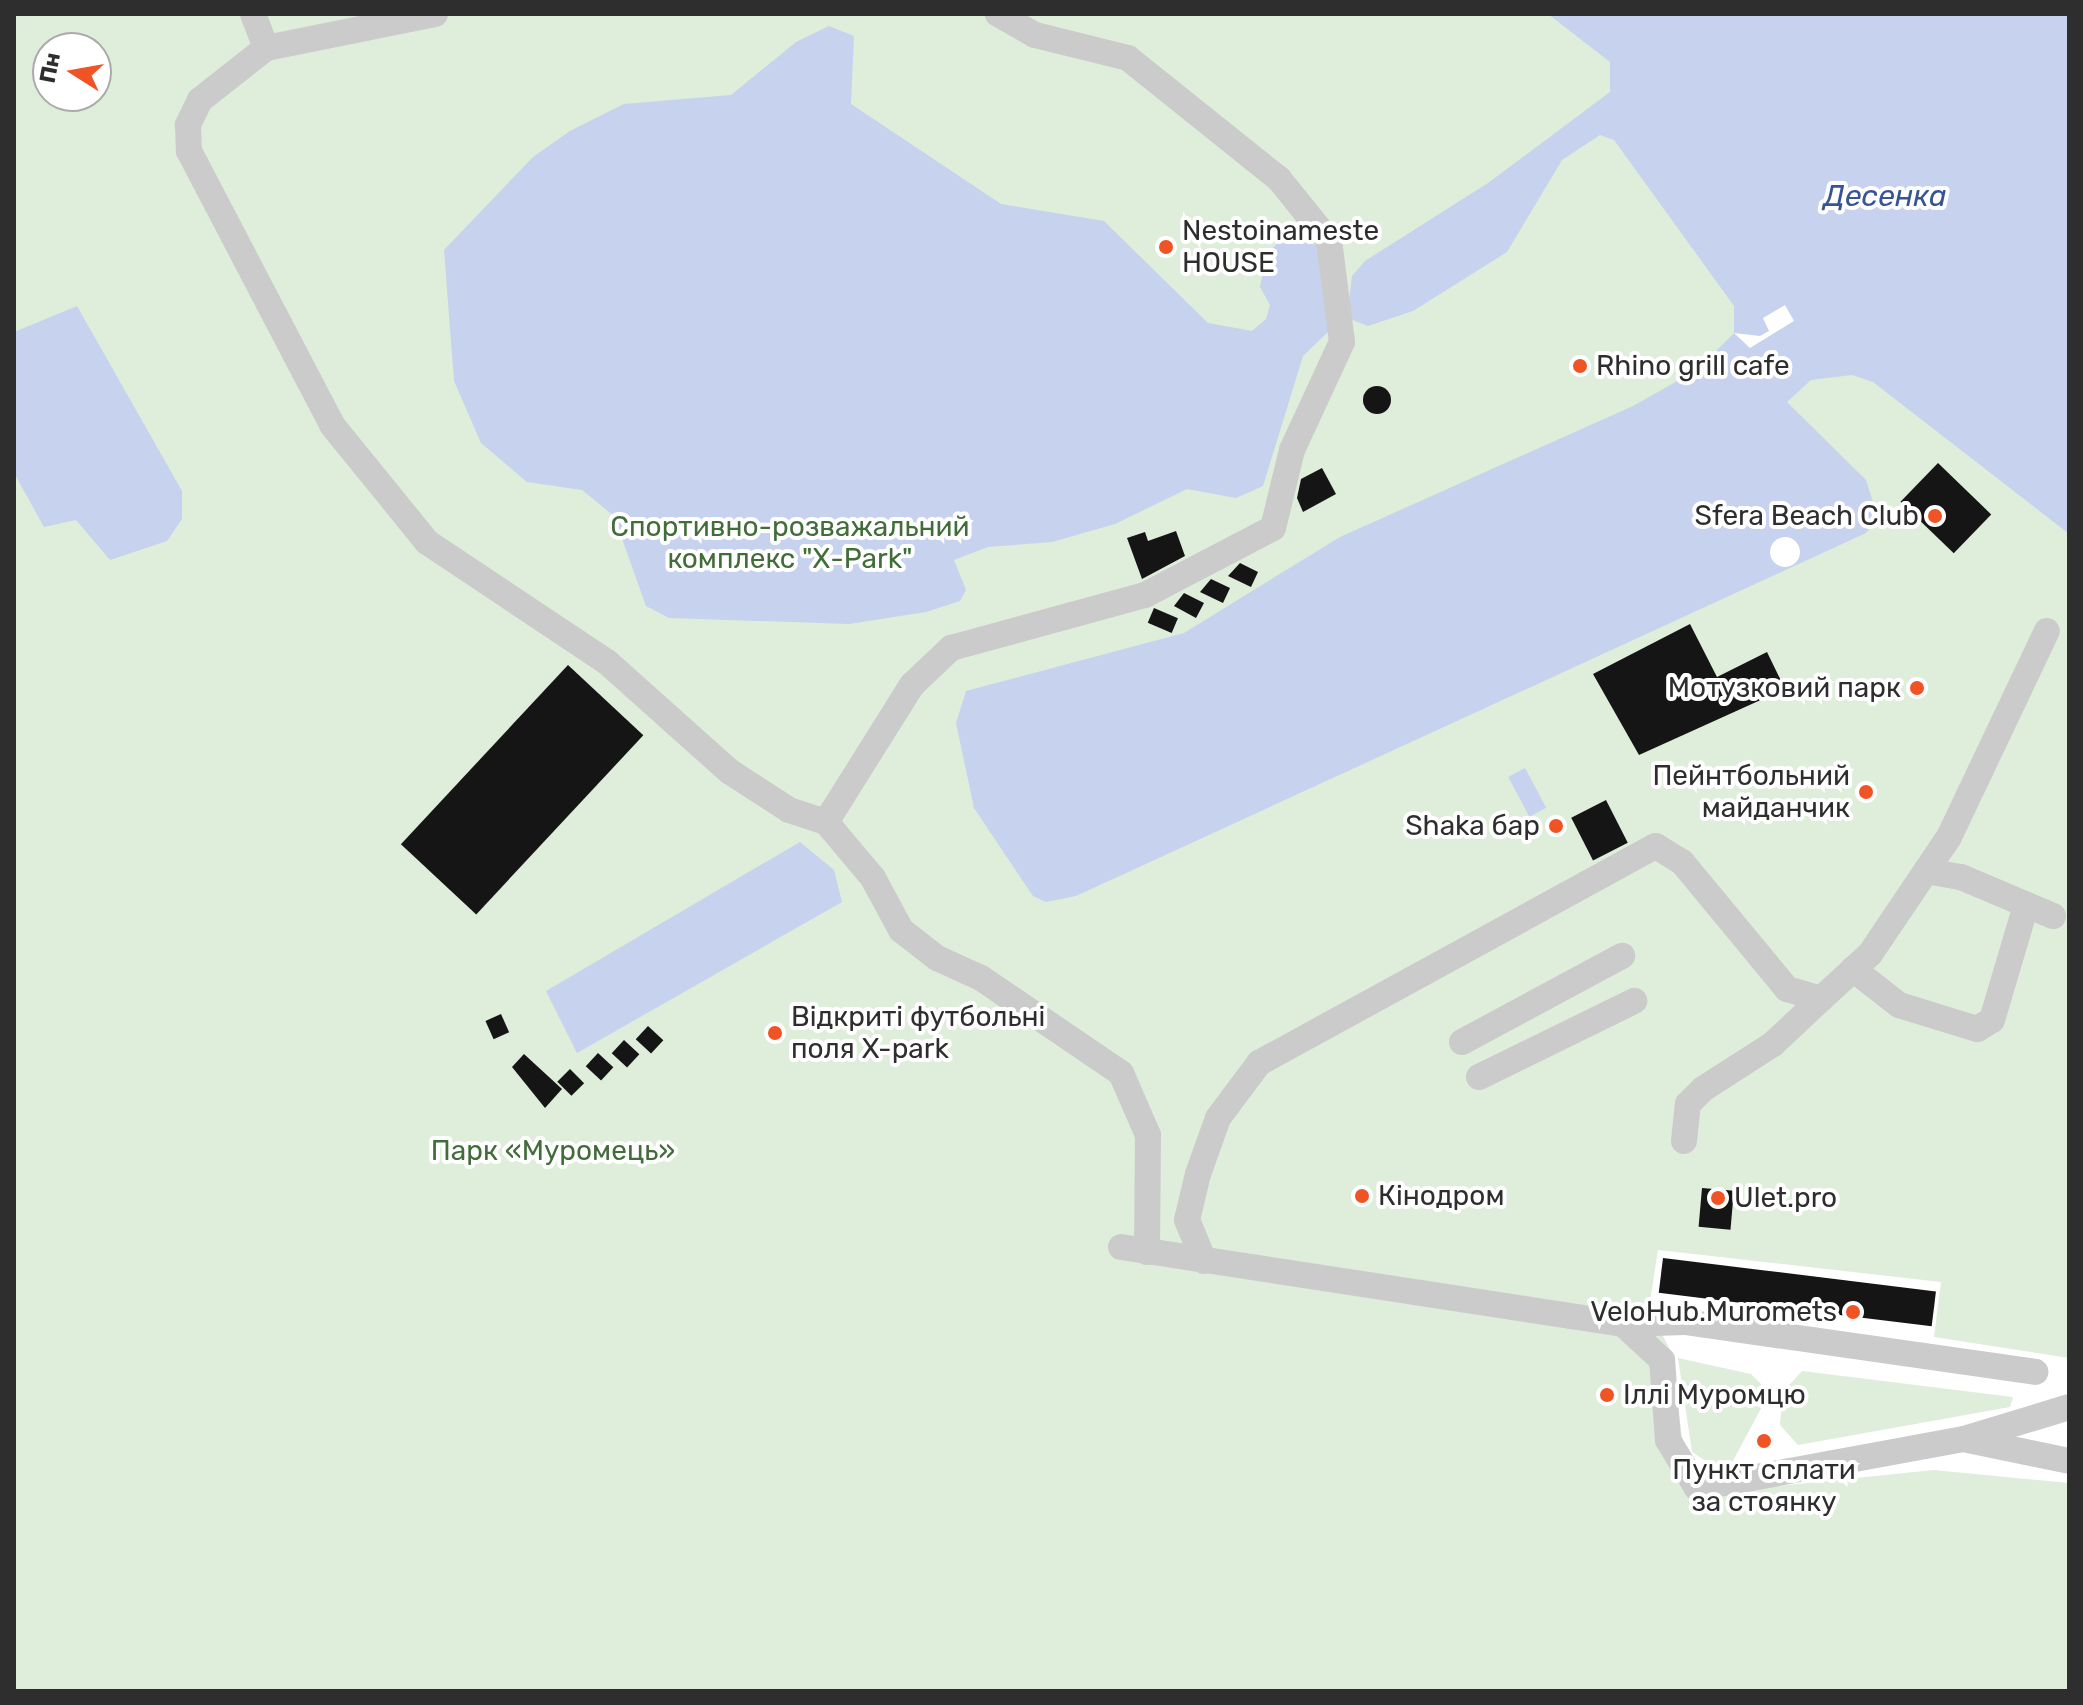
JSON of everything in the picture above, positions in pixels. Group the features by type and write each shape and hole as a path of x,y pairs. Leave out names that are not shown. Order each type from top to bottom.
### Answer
{"street":[{"path":"253,14 266,48"},
{"path":"435,14 266,48 200,100 187,137 332,425 427,542 607,662 729,771 789,810 826,822 873,878 901,930 1131,1085 1148,1135 1147,1252"},
{"path":"826,822 912,685 951,648 1145,595 1273,528 1292,450 1342,342 1329,241 1279,179 1128,58 1035,35 998,14"},
{"path":"1684,1141 1688,1104 1703,1089 1773,1044 1853,969 1926,871 2047,631"},
{"path":"1204,1261 1187,1220 1198,1174 1218,1118 1259,1063 1656,846 1682,862 1787,989 1821,999"},
{"path":"1926,871 1961,877 2053,916"},
{"path":"1853,969 1899,1005 1977,1029 1992,1020 2026,905"},
{"path":"1462,1042 1622,956"},
{"path":"1479,1077 1634,1001"},
{"path":"1121,1247 1623,1324 1685,1322 2035,1372"},
{"path":"1623,1324 1662,1360 1668,1440 1697,1488 1964,1439 2069,1407"},
{"path":"1964,1439 2069,1461"}],"green space":[{"name":"Парк «Муромець»","path":"14,14 1666,14 1929,424 2069,534 2069,1358 1934,1337 1941,1282 1658,1250 1649,1308 1670,1350 1684,1451 1710,1493 1934,1470 2069,1483 2069,1691 14,1691"},
{"path":"1678,1358 1751,1374 1761,1384 1766,1399 1733,1461 1712,1465 1692,1452"},
{"path":"1802,1371 2013,1397 2010,1407 1798,1445 1780,1425 1783,1392"}],"water":[{"name":"Десенка","path":"1548,14 2069,14 2069,534 1873,382 1852,375 1811,380 1787,402 1866,480 1878,518 1866,533 1076,896 1046,902 1033,896 974,808 956,723 966,691 1184,633 1340,537 1633,406 1697,370 1734,333 1734,306 1614,140 1600,135 1562,160 1507,252 1413,311 1368,326 1347,318 1352,276 1365,261 1488,183 1610,92 1610,62"},
{"path":"829,26 854,36 851,104 1001,204 1104,221 1208,323 1252,331 1266,319 1270,305 1260,287 1266,255 1287,233 1322,248 1333,327 1303,356 1263,486 1236,498 1187,489 1115,524 1052,542 988,547 954,560 966,590 960,601 926,612 849,624 669,618 646,606 614,516 582,490 527,482 481,443 454,381 444,250 533,157 570,131 624,104 731,95 796,42"},
{"path":"77,306 182,491 182,519 167,541 110,560 76,520 44,527 14,473 14,332"},
{"path":"1525,768 1546,808 1529,817 1508,777"},
{"path":"800,842 834,870 842,902 577,1053 546,991"}],"pier":[{"path":"1785,305 1794,321 1750,348 1734,333 1760,336 1769,331 1763,318"},
{"path":"1785,537 1796,541 1800,552 1796,563 1785,567 1774,563 1770,552 1774,541"}],"building":[{"path":"1377,386 1387,390 1391,400 1387,410 1377,414 1367,410 1363,400 1367,390"},
{"path":"1938,463 1991,514 1954,553 1900,502"},
{"path":"1322,468 1336,494 1303,512 1297,498 1301,479"},
{"path":"1176,531 1185,556 1142,579 1127,538 1145,532 1148,541"},
{"path":"1240,563 1258,572 1251,587 1228,576"},
{"path":"1211,579 1230,588 1223,603 1200,592"},
{"path":"1184,593 1204,603 1196,618 1174,606"},
{"path":"1154,608 1178,618 1172,633 1148,623"},
{"path":"1690,624 1717,677 1767,652 1785,689 1639,755 1593,674"},
{"path":"568,665 643,735 476,914 401,844"},
{"path":"1606,800 1628,843 1593,860 1571,818"},
{"path":"501,1014 509,1032 494,1039 485,1021"},
{"path":"648,1026 663,1040 651,1053 636,1039"},
{"path":"624,1040 639,1054 627,1067 612,1053"},
{"path":"598,1053 613,1067 601,1080 586,1066"},
{"path":"524,1054 562,1089 545,1108 512,1067"},
{"path":"570,1069 584,1083 571,1096 557,1082"},
{"path":"1702,1188 1734,1191 1730,1230 1699,1227"},
{"path":"1663,1258 1936,1292 1932,1326 1659,1293"}],"place":[{"name":"Nestoinameste HOUSE","path":"1166,247"},
{"name":"Rhino grill cafe","path":"1580,366"},
{"name":"Sfera Beach Club","path":"1935,516"},
{"name":"Мотузковий парк","path":"1917,688"},
{"name":"Пейнтбольний майданчик","path":"1866,792"},
{"name":"Shaka бар","path":"1556,826"},
{"name":"Відкриті футбольні поля X-park","path":"775,1033"},
{"name":"Кінодром","path":"1362,1196"},
{"name":"Ulet.pro","path":"1718,1198"},
{"name":"VeloHub.Muromets","path":"1853,1312"},
{"name":"Іллі Муромцю","path":"1607,1395"},
{"name":"Пункт сплати за стоянку","path":"1764,1441"}],"park label":[{"name":"Спортивно-розважальний комплекс \"Х-Park\"","path":"790,543"}]}
